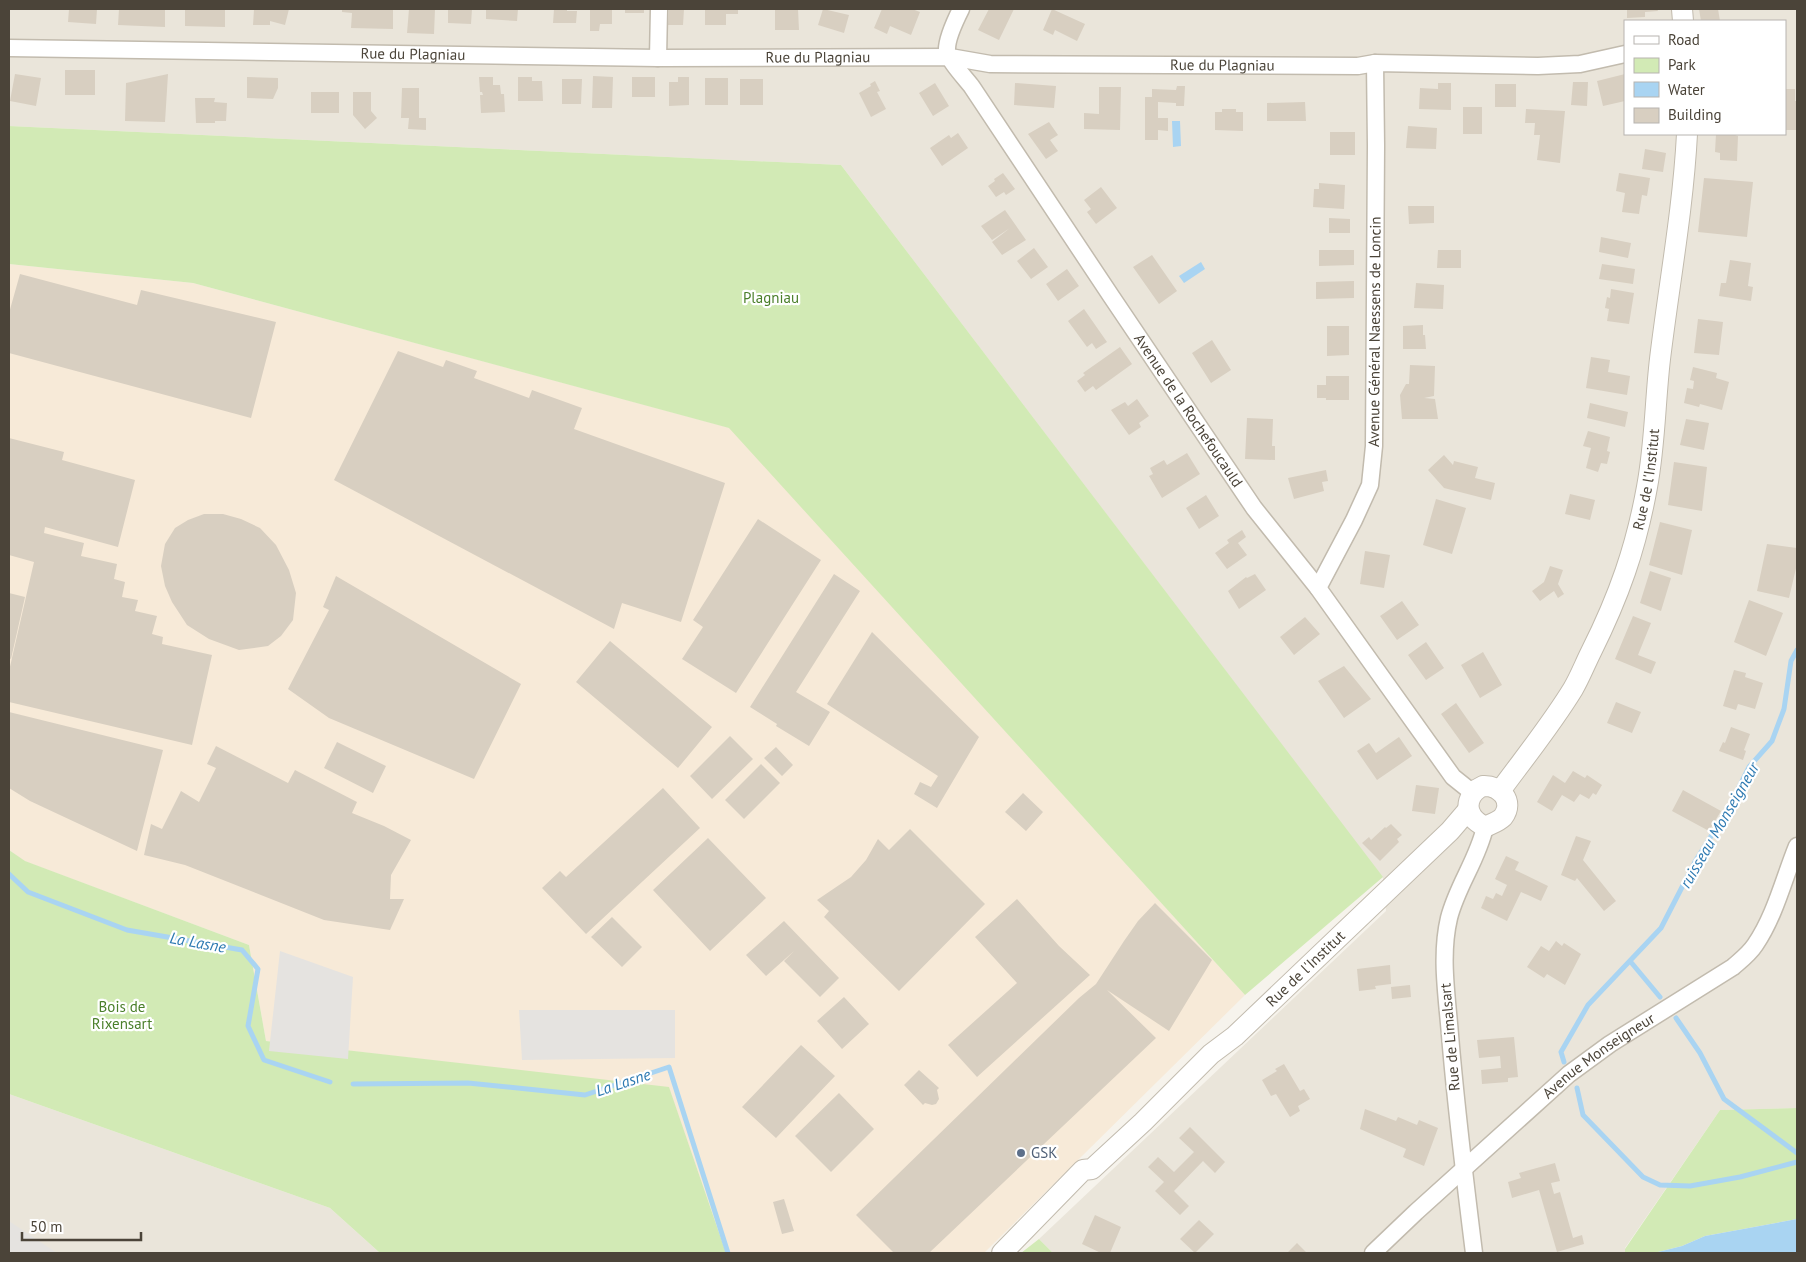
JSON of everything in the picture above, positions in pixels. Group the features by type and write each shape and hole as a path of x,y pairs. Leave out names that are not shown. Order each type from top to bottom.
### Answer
{"street":[{"path":"658,58 659,9"},
{"path":"950,57 947,50 961,9"},
{"name":"Rue du Plagniau","path":"9,48 658,58 950,57 990,64 1358,66 1375,64 1538,66 1580,64 1624,54"},
{"name":"Avenue de la Rochefoucauld","path":"950,57 1254,508 1318,588 1470,801"},
{"name":"Avenue Général Naessens de Loncin","path":"1318,588 1370,485 1374,446 1375,64"},
{"name":"Rue de l'Institut","path":"1500,790 1547,730 1573,689 1608,619 1631,558 1640,523 1650,463 1660,358 1677,245 1684,178 1686,135"},
{"path":"1483,786 1495,787 1500,790 1506,801 1505,813 1497,822 1486,827 1475,820 1470,801 1483,786"},
{"name":"Rue de l'Institut","path":"1002,1253 1083,1170 1092,1169 1139,1126 1211,1054 1235,1036 1450,832 1470,801"},
{"name":"Rue de Limalsart","path":"1474,1253 1451,1052 1444,955 1449,918 1465,876 1481,844 1486,827"},
{"name":"Avenue Monseigneur","path":"1373,1253 1518,1120 1583,1064 1610,1044 1733,967 1747,955 1755,946 1769,920 1797,846"}],"shaded area":[{"path":"9,9 1797,9 1797,1108 1720,1110 1625,1248 1625,1253 1053,1253 1039,1239 1386,911 1383,878 841,165 9,126"},
{"path":"9,264 193,283 730,428 1245,995 984,1253 726,1253 669,1088 266,1041 249,945 24,861 9,850"},
{"path":"280,951 353,977 348,1059 269,1051"},
{"path":"519,1010 675,1010 675,1058 522,1060"},
{"path":"9,1094 330,1208 380,1253 9,1253"},
{"path":"9,1221 57,1253 9,1253"}],"green space":[{"name":"Plagniau","path":"9,126 841,165 1383,877 1245,995 729,428 193,283 9,264"},
{"name":"Bois de Rixensart","path":"9,850 25,861 249,945 266,1041 669,1087 726,1253 380,1253 330,1208 9,1094"},
{"path":"1797,1108 1797,1219 1705,1236 1682,1246 1654,1253 1625,1253 1625,1249 1720,1110"},
{"path":"1039,1239 1053,1253 1021,1253"}],"water":[{"path":"1172,121 1180,121 1181,146 1173,147"},
{"path":"1201,262 1205,269 1184,283 1179,276"},
{"path":"1797,1219 1797,1253 1654,1253 1682,1246 1705,1236"}],"building":[{"path":"69,9 97,9 96,24 68,22"},
{"path":"119,9 165,9 165,27 118,25"},
{"path":"185,9 225,9 225,27 185,26"},
{"path":"254,9 289,9 285,25 270,21 270,25 253,25"},
{"path":"342,9 393,9 393,29 351,28 352,13 342,12"},
{"path":"409,9 435,9 434,34 407,33"},
{"path":"448,9 472,9 471,24 448,23"},
{"path":"486,9 518,9 517,21 486,19"},
{"path":"554,9 577,11 576,23 553,23"},
{"path":"590,9 612,9 612,24 600,24 599,31 590,31"},
{"path":"625,9 644,9 644,13 625,13"},
{"path":"669,9 684,9 683,25 668,25"},
{"path":"705,9 738,9 738,14 726,14 726,25 705,25"},
{"path":"775,9 798,9 799,30 775,30"},
{"path":"823,9 849,15 844,33 818,25"},
{"path":"882,9 912,9 920,12 911,35 890,26 887,34 874,28"},
{"path":"989,9 1014,9 999,40 978,30"},
{"path":"1052,9 1085,24 1077,41 1055,30 1053,35 1043,30"},
{"path":"1627,9 1657,9 1658,11 1645,12 1645,17 1627,18"},
{"path":"1699,9 1718,9 1720,20 1701,20"},
{"path":"65,70 95,70 95,95 65,95"},
{"path":"15,74 41,78 36,106 10,101"},
{"path":"168,74 165,122 125,121 126,83"},
{"path":"1624,74 1624,101 1603,106 1597,81"},
{"path":"593,76 613,77 612,108 592,108"},
{"path":"247,77 278,78 278,88 273,99 247,98"},
{"path":"479,77 493,77 493,85 500,85 501,94 504,94 505,112 481,113 480,95 483,95 480,92"},
{"path":"518,77 532,77 532,81 542,81 543,101 518,101"},
{"path":"632,77 655,77 655,97 632,97"},
{"path":"678,77 689,77 689,105 669,106 669,82 678,82"},
{"path":"705,78 728,78 728,105 705,105"},
{"path":"562,79 582,79 581,104 562,104"},
{"path":"740,79 763,79 763,105 740,105"},
{"path":"875,81 880,91 877,92 886,109 871,117 859,93 871,86 870,84"},
{"path":"1573,82 1588,82 1587,106 1571,105"},
{"path":"935,83 949,106 933,116 919,93"},
{"path":"1015,83 1056,86 1054,108 1014,105"},
{"path":"1438,83 1451,83 1451,110 1419,109 1420,88 1438,89"},
{"path":"1495,84 1516,84 1516,107 1495,107"},
{"path":"1177,86 1185,86 1184,106 1176,106 1176,103 1158,102 1158,118 1168,118 1168,131 1158,130 1158,140 1145,140 1145,97 1152,97 1152,89 1176,90"},
{"path":"1099,87 1121,87 1120,130 1084,129 1084,113 1099,114"},
{"path":"402,88 419,88 419,118 426,118 426,130 408,129 409,118 401,118"},
{"path":"1786,89 1795,89 1797,130 1786,130"},
{"path":"311,92 339,92 339,113 311,113"},
{"path":"353,92 371,92 371,111 377,118 365,129 353,115"},
{"path":"195,98 215,98 214,102 227,103 226,121 196,123"},
{"path":"1305,102 1306,121 1267,121 1267,103"},
{"path":"1463,107 1482,107 1482,134 1463,134"},
{"path":"1222,109 1236,109 1236,112 1243,112 1243,131 1215,130 1215,112 1222,112"},
{"path":"1526,109 1565,111 1560,163 1537,160 1540,135 1534,135 1535,123 1525,123"},
{"path":"1049,122 1058,135 1050,140 1058,151 1046,159 1028,134"},
{"path":"1408,126 1437,128 1436,149 1406,148"},
{"path":"1330,132 1355,132 1355,155 1330,155"},
{"path":"958,133 968,148 942,166 930,148 949,135 951,138"},
{"path":"1716,135 1738,136 1737,161 1720,160 1720,153 1715,152"},
{"path":"1645,149 1666,153 1663,172 1642,169"},
{"path":"1003,173 1015,189 1006,195 1004,192 996,197 988,186"},
{"path":"1619,173 1650,178 1647,196 1642,195 1639,214 1622,212 1625,193 1616,191"},
{"path":"1704,178 1753,182 1747,237 1698,232"},
{"path":"1319,183 1345,185 1344,209 1313,207 1314,189 1319,189"},
{"path":"1101,187 1117,208 1096,224 1087,212 1091,209 1084,200"},
{"path":"1408,206 1434,206 1434,223 1409,224"},
{"path":"1005,210 1026,240 1002,255 992,242 1010,228 992,240 981,226"},
{"path":"1329,218 1350,219 1350,233 1329,233"},
{"path":"1601,237 1631,243 1628,258 1599,252"},
{"path":"1034,248 1048,267 1031,279 1017,261"},
{"path":"1319,250 1354,250 1354,265 1319,266"},
{"path":"1438,250 1461,250 1461,268 1437,268"},
{"path":"1152,255 1177,291 1159,304 1133,267"},
{"path":"1730,260 1751,263 1748,286 1753,287 1751,301 1719,296 1721,283 1726,283"},
{"path":"1602,264 1635,269 1633,284 1599,279"},
{"path":"1067,269 1079,286 1058,301 1046,284"},
{"path":"20,274 137,305 141,290 276,322 251,418 9,353 9,313"},
{"path":"1354,281 1354,298 1316,299 1316,282"},
{"path":"1416,283 1444,285 1443,309 1414,308"},
{"path":"1611,289 1634,293 1629,324 1607,321 1609,309 1605,308 1607,297 1610,298"},
{"path":"1084,309 1107,342 1096,349 1092,343 1087,347 1068,321"},
{"path":"1698,319 1723,322 1719,355 1694,353"},
{"path":"1423,325 1426,349 1403,349 1403,326"},
{"path":"1327,326 1349,326 1349,355 1327,356"},
{"path":"1212,340 1231,370 1211,383 1192,353"},
{"path":"1120,347 1132,364 1096,390 1093,386 1085,392 1077,381 1085,375 1083,373"},
{"path":"398,351 443,367 446,360 477,371 474,378 529,398 532,390 582,408 574,429 725,483 681,622 622,603 614,629 334,480"},
{"path":"1591,357 1610,360 1608,372 1630,376 1627,395 1586,388"},
{"path":"1410,365 1435,366 1434,396 1424,398 1435,399 1438,419 1402,419 1400,395 1406,384 1409,384"},
{"path":"1693,367 1717,373 1716,378 1729,382 1722,410 1700,404 1699,407 1684,403 1687,388 1693,389 1694,381 1690,380"},
{"path":"1326,376 1349,376 1349,400 1317,398 1317,385 1326,385"},
{"path":"1137,399 1149,416 1139,423 1141,427 1129,435 1111,410 1125,402 1128,406"},
{"path":"1590,403 1628,412 1625,427 1587,418"},
{"path":"1247,418 1273,419 1272,446 1275,446 1275,460 1245,459"},
{"path":"1686,419 1709,423 1704,450 1680,445"},
{"path":"1588,431 1610,437 1607,451 1610,452 1607,464 1601,463 1598,472 1586,468 1591,448 1583,446"},
{"path":"9,438 64,452 62,460 135,480 118,547 45,527 44,533 84,543 81,556 117,564 114,579 125,582 122,597 138,600 135,611 157,616 152,634 163,637 162,644 212,655 192,745 9,702 9,671 34,562 9,555"},
{"path":"1187,453 1200,474 1162,498 1149,476 1153,474 1150,468 1164,460 1167,465"},
{"path":"1444,455 1453,465 1454,461 1478,467 1475,478 1495,483 1491,500 1444,488 1428,470"},
{"path":"1674,462 1707,467 1702,511 1668,505"},
{"path":"1326,470 1328,481 1322,482 1324,491 1294,499 1288,478"},
{"path":"1570,494 1595,500 1590,520 1565,514"},
{"path":"1206,495 1219,516 1199,529 1186,508"},
{"path":"1436,499 1466,508 1452,554 1423,545"},
{"path":"204,514 223,514 241,519 260,528 276,545 289,570 296,593 293,620 281,636 268,646 239,650 209,639 187,625 172,602 165,586 161,566 165,544 175,528 188,520"},
{"path":"758,519 821,560 736,693 682,659 703,627 693,620"},
{"path":"1660,522 1692,530 1682,575 1649,565"},
{"path":"1242,530 1246,537 1238,543 1247,555 1227,569 1215,553 1229,543 1227,540"},
{"path":"1767,544 1797,548 1797,564 1789,598 1757,591"},
{"path":"1365,551 1390,555 1384,588 1360,584"},
{"path":"1550,566 1563,570 1558,584 1564,594 1558,598 1554,591 1540,601 1532,591 1544,582"},
{"path":"1650,571 1671,578 1661,611 1640,603"},
{"path":"834,574 860,591 796,692 830,712 809,746 776,726 777,724 750,707"},
{"path":"1255,574 1266,590 1239,609 1228,591 1246,577"},
{"path":"336,576 521,684 474,779 329,718 288,689 329,610 323,607"},
{"path":"9,593 25,597 11,659 9,658"},
{"path":"1749,600 1783,613 1766,656 1734,642"},
{"path":"1402,601 1419,625 1397,640 1380,616"},
{"path":"1633,616 1651,623 1638,655 1656,662 1651,674 1615,659"},
{"path":"1305,617 1320,634 1294,655 1280,637"},
{"path":"872,632 979,737 937,808 914,794 920,782 931,787 938,776 827,704"},
{"path":"610,641 712,727 678,768 576,682"},
{"path":"1426,642 1444,668 1426,680 1408,655"},
{"path":"1483,652 1502,685 1480,698 1461,665"},
{"path":"1344,666 1371,699 1344,718 1318,681"},
{"path":"1734,670 1746,673 1745,677 1763,683 1755,709 1738,704 1736,710 1723,706"},
{"path":"1616,702 1641,712 1632,733 1607,723"},
{"path":"1456,703 1484,743 1469,753 1441,714"},
{"path":"9,712 163,750 137,851 30,801 9,788"},
{"path":"1731,727 1750,734 1744,750 1746,751 1743,760 1719,751 1723,742 1725,743"},
{"path":"730,736 753,759 712,799 690,776"},
{"path":"1399,737 1412,756 1377,780 1357,751 1369,743 1376,753"},
{"path":"337,742 386,766 373,793 324,768"},
{"path":"216,746 288,783 295,770 357,802 352,813 411,840 391,875 390,899 404,899 390,930 324,920 185,865 144,855 151,824 162,829 181,791 199,802 216,768 207,764"},
{"path":"776,747 793,765 782,776 764,758"},
{"path":"761,764 780,783 744,819 725,800"},
{"path":"1573,771 1585,778 1587,775 1602,785 1596,795 1593,793 1589,799 1580,794 1574,802 1562,795 1552,811 1537,802 1553,775 1565,783"},
{"path":"1416,785 1439,788 1435,814 1412,811"},
{"path":"663,788 700,828 586,934 542,888 560,871 566,877"},
{"path":"1683,790 1721,811 1709,831 1672,811"},
{"path":"1023,793 1043,812 1026,831 1005,812"},
{"path":"1391,824 1402,835 1397,839 1399,842 1380,861 1362,843 1369,837 1371,840"},
{"path":"910,829 985,904 899,991 824,917 829,911 817,900 851,877 866,860 878,839 889,850"},
{"path":"1576,836 1591,841 1583,860 1616,901 1604,911 1577,878 1575,881 1561,875"},
{"path":"708,838 766,898 710,951 653,890"},
{"path":"1506,856 1519,862 1515,870 1548,886 1541,901 1521,892 1507,921 1481,908 1486,896 1493,899 1496,893 1502,896 1507,885 1495,879"},
{"path":"1017,899 1059,946 1090,975 977,1077 948,1045 1017,983 975,937"},
{"path":"1155,903 1212,960 1169,1031 1107,990 1156,1038 929,1253 894,1253 856,1215 1079,998 1096,984 1138,921"},
{"path":"612,917 642,947 622,967 591,937"},
{"path":"784,921 839,978 820,997 784,961 794,951 766,976 746,955"},
{"path":"1556,941 1562,946 1564,943 1581,954 1565,985 1547,974 1544,978 1527,967 1541,946 1549,951"},
{"path":"1390,965 1391,984 1375,986 1376,989 1359,991 1357,969"},
{"path":"1410,985 1411,997 1392,999 1391,987"},
{"path":"844,997 869,1024 842,1049 817,1021"},
{"path":"1514,1037 1518,1077 1508,1078 1508,1082 1482,1084 1481,1070 1501,1068 1500,1056 1479,1058 1477,1040"},
{"path":"801,1045 835,1076 776,1138 742,1107"},
{"path":"1284,1064 1300,1091 1304,1089 1310,1099 1298,1106 1300,1111 1290,1117 1276,1094 1271,1096 1262,1080 1277,1071 1275,1069"},
{"path":"919,1070 939,1088 937,1090 939,1099 936,1104 925,1103 923,1105 904,1085"},
{"path":"839,1093 874,1129 831,1172 795,1136"},
{"path":"1365,1109 1396,1121 1398,1117 1417,1125 1419,1120 1438,1128 1424,1166 1403,1157 1406,1149 1360,1129"},
{"path":"1190,1127 1225,1162 1215,1173 1203,1161 1174,1191 1189,1206 1180,1215 1155,1191 1164,1182 1148,1167 1158,1157 1174,1172 1194,1152 1179,1138"},
{"path":"1555,1163 1560,1181 1551,1183 1554,1194 1560,1192 1573,1238 1582,1235 1584,1244 1557,1252 1539,1190 1512,1198 1508,1182 1521,1178 1519,1173"},
{"path":"784,1199 794,1231 782,1234 773,1202"},
{"path":"1095,1215 1121,1227 1110,1253 1101,1253 1082,1244"},
{"path":"1199,1220 1214,1234 1195,1253 1180,1239"},
{"path":"1297,1243 1307,1253 1289,1253"}],"waterway":[{"name":"ruisseau Monseigneur","path":"1564,1062 1561,1052 1588,1005 1661,928 1696,860 1727,811 1749,767 1772,741 1784,709 1791,661 1797,650"},
{"name":"La Lasne","path":"9,874 28,892 127,930 242,950 258,969 248,1026 264,1060 330,1082"},
{"name":"ruisseau Monseigneur","path":"1630,961 1660,997"},
{"name":"ruisseau Monseigneur","path":"1676,1018 1700,1053 1724,1099 1797,1153"},
{"name":"La Lasne","path":"353,1084 468,1083 585,1095 669,1067 728,1253"},
{"name":"ruisseau Monseigneur","path":"1577,1088 1583,1115 1643,1177 1660,1185 1690,1186 1740,1177 1797,1162"}],"place":[{"name":"GSK","path":"1021,1153"}]}
